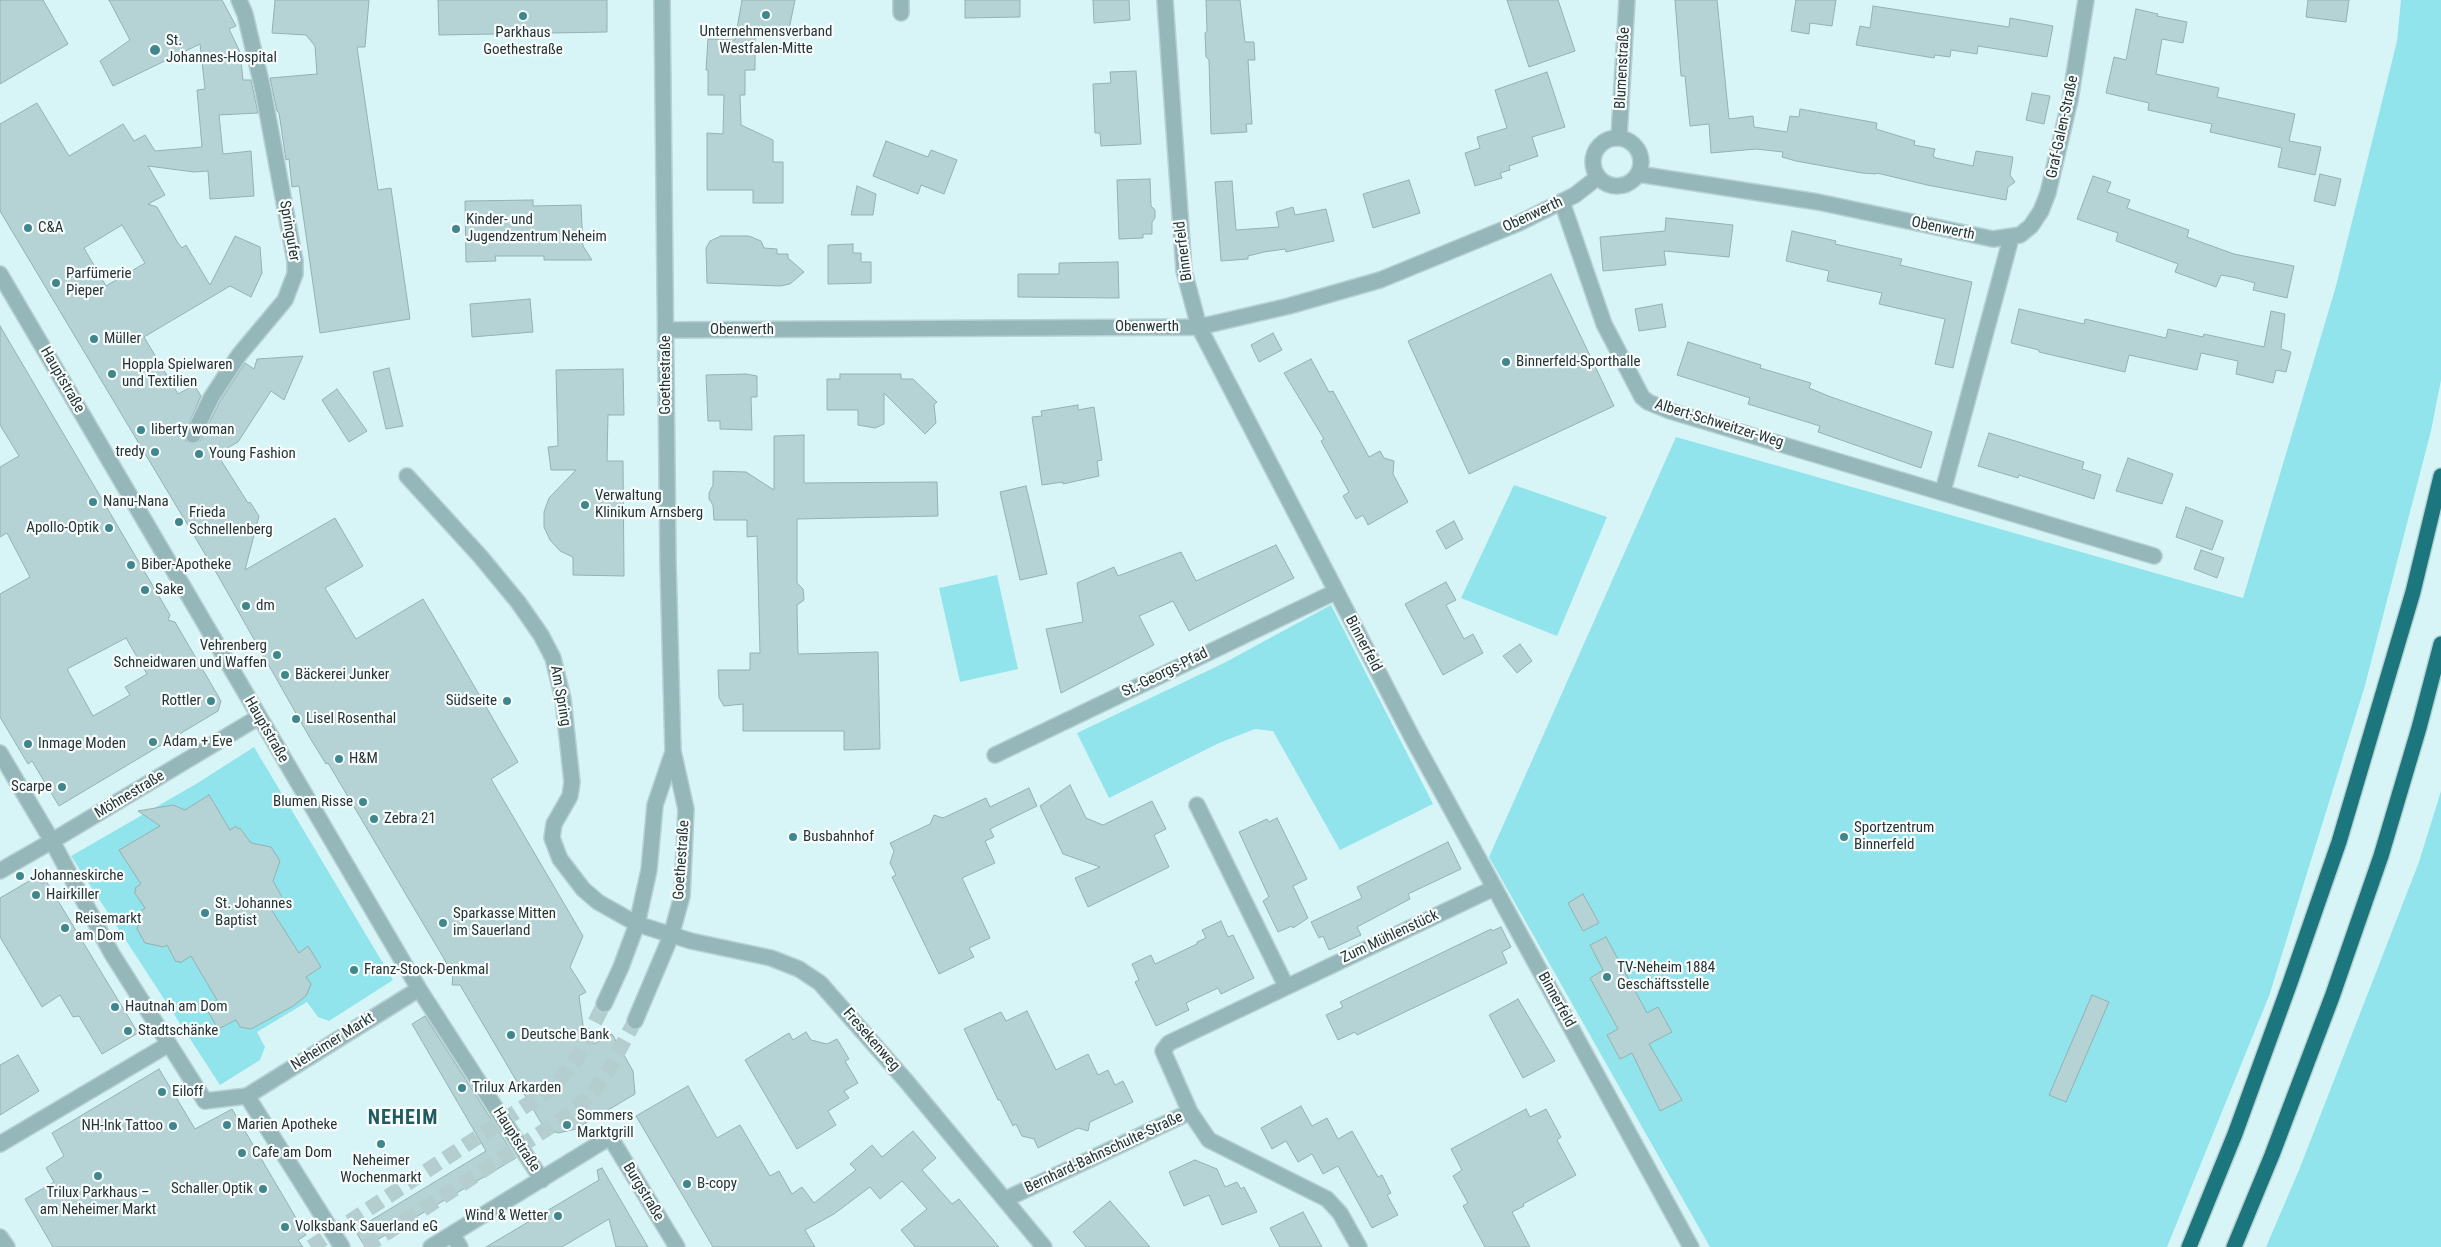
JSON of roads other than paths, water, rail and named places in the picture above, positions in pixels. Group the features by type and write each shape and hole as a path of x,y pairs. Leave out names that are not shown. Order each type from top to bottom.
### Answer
{"highway":[{"path":"2189,1247 2235,1134 2338,842 2410,601 2441,476"},
{"path":"2234,1247 2272,1155 2332,997 2381,856 2419,728 2441,644"}],"street":[{"name":"Springufer","path":"193,435 207,406 239,355 285,300 295,274 295,261 263,90 240,0"},
{"name":"Goethestraße","path":"635,1022 653,983 671,936 682,896 686,809 673,751 668,562 662,0"},
{"name":"Binnerfeld","path":"1165,0 1184,272 1199,327 1335,592 1494,888 1691,1247"},
{"name":"Blumenstraße","path":"1619,137 1627,0"},
{"name":"Graf-Galen-Straße","path":"2011,238 2020,235 2031,226 2041,211 2048,193 2070,100 2086,0"},
{"path":"1619,137 1628,140 1636,146 1641,155 1641,165 1638,174 1626,184 1611,186 1598,177 1593,169 1592,159 1595,150 1609,138 1619,137"},
{"name":"Obenwerth","path":"1638,174 1818,202 1993,239 2011,238"},
{"name":"Obenwerth","path":"666,330 1199,327 1289,306 1380,280 1519,223 1562,202 1598,177"},
{"name":"Albert-Schweitzer-Weg","path":"1562,202 1604,324 1642,397 1648,402 2154,556"},
{"path":"1943,491 2011,238"},
{"name":"Hauptstraße","path":"0,274 419,989 542,1180"},
{"name":"Am Spring","path":"407,476 503,583 532,620 548,646 563,699 572,782 570,796 552,831 555,849 573,876 592,897 637,924"},
{"name":"St.-Georgs-Pfad","path":"995,755 1335,592"},
{"name":"Möhnestraße","path":"0,871 259,717"},
{"name":"Goethestraße","path":"604,1004 621,967 637,924 649,870 655,805 673,751"},
{"name":"Neheimer Markt","path":"0,753 52,841 112,954 204,1101 247,1096 419,989"},
{"path":"1197,804 1286,986"},
{"name":"Zum Mühlenstück","path":"1190,1112 1163,1055 1164,1048 1286,986 1494,888"},
{"name":"Fresekenweg","path":"637,924 671,936 771,958 799,968 820,983 864,1031 1006,1199 1044,1247"},
{"path":"0,1144 168,1044"},
{"path":"247,1096 342,1247"},
{"name":"Bernhard-Bahnschulte-Straße","path":"1006,1199 1190,1112 1206,1136 1215,1145 1307,1189 1335,1205 1359,1247"},
{"name":"Burgstraße","path":"542,1180 610,1137 677,1247"},
{"path":"431,1247 542,1180"},
{"path":"452,1234 460,1247"},
{"path":"0,1237 8,1247"}],"tunnel":[{"path":"311,1247 554,1087 577,1058 604,1004"},
{"path":"365,1247 573,1112 593,1092 609,1069 635,1021"}],"place":[{"name":"Unternehmensverband Westfalen-Mitte","path":"766,15"},
{"name":"Parkhaus Goethestraße","path":"523,16"},
{"name":"St. Johannes-Hospital","path":"155,50"},
{"name":"C&A","path":"28,228"},
{"name":"Kinder- und Jugendzentrum Neheim","path":"456,229"},
{"name":"Parfümerie Pieper","path":"56,283"},
{"name":"Müller","path":"94,339"},
{"name":"Binnerfeld-Sporthalle","path":"1506,362"},
{"name":"Hoppla Spielwaren und Textilien","path":"112,374"},
{"name":"liberty woman","path":"141,430"},
{"name":"tredy","path":"155,452"},
{"name":"Young Fashion","path":"199,454"},
{"name":"Nanu-Nana","path":"93,502"},
{"name":"Verwaltung Klinikum Arnsberg","path":"585,505"},
{"name":"Frieda Schnellenberg","path":"179,522"},
{"name":"Apollo-Optik","path":"109,528"},
{"name":"Biber-Apotheke","path":"131,565"},
{"name":"Sake","path":"145,590"},
{"name":"dm","path":"246,606"},
{"name":"Vehrenberg Schneidwaren und Waffen","path":"277,655"},
{"name":"Bäckerei Junker","path":"285,675"},
{"name":"Rottler","path":"211,701"},
{"name":"Südseite","path":"507,701"},
{"name":"Lisel Rosenthal","path":"296,719"},
{"name":"Adam + Eve","path":"153,742"},
{"name":"Inmage Moden","path":"28,744"},
{"name":"H&M","path":"339,759"},
{"name":"Scarpe","path":"62,787"},
{"name":"Blumen Risse","path":"363,802"},
{"name":"Zebra 21","path":"374,819"},
{"name":"Busbahnhof","path":"793,837"},
{"name":"Sportzentrum Binnerfeld","path":"1844,837"},
{"name":"Johanneskirche","path":"20,876"},
{"name":"Hairkiller","path":"36,895"},
{"name":"St. Johannes Baptist","path":"205,913"},
{"name":"Sparkasse Mitten im Sauerland","path":"443,923"},
{"name":"Reisemarkt am Dom","path":"65,928"},
{"name":"Franz-Stock-Denkmal","path":"354,970"},
{"name":"TV-Neheim 1884 Geschäftsstelle","path":"1607,977"},
{"name":"Hautnah am Dom","path":"115,1007"},
{"name":"Stadtschänke","path":"128,1031"},
{"name":"Deutsche Bank","path":"511,1035"},
{"name":"Trilux Arkarden","path":"462,1088"},
{"name":"Eiloff","path":"162,1092"},
{"name":"Marien Apotheke","path":"227,1125"},
{"name":"Sommers Marktgrill","path":"567,1125"},
{"name":"NH-Ink Tattoo","path":"173,1126"},
{"name":"Neheimer Wochenmarkt","path":"381,1144"},
{"name":"Cafe am Dom","path":"242,1153"},
{"name":"Trilux Parkhaus – am Neheimer Markt","path":"98,1176"},
{"name":"B-copy","path":"687,1184"},
{"name":"Schaller Optik","path":"263,1189"},
{"name":"Wind & Wetter","path":"558,1216"},
{"name":"Volksbank Sauerland eG","path":"285,1227"}],"district":[{"name":"NEHEIM","path":"403,1119"}]}
